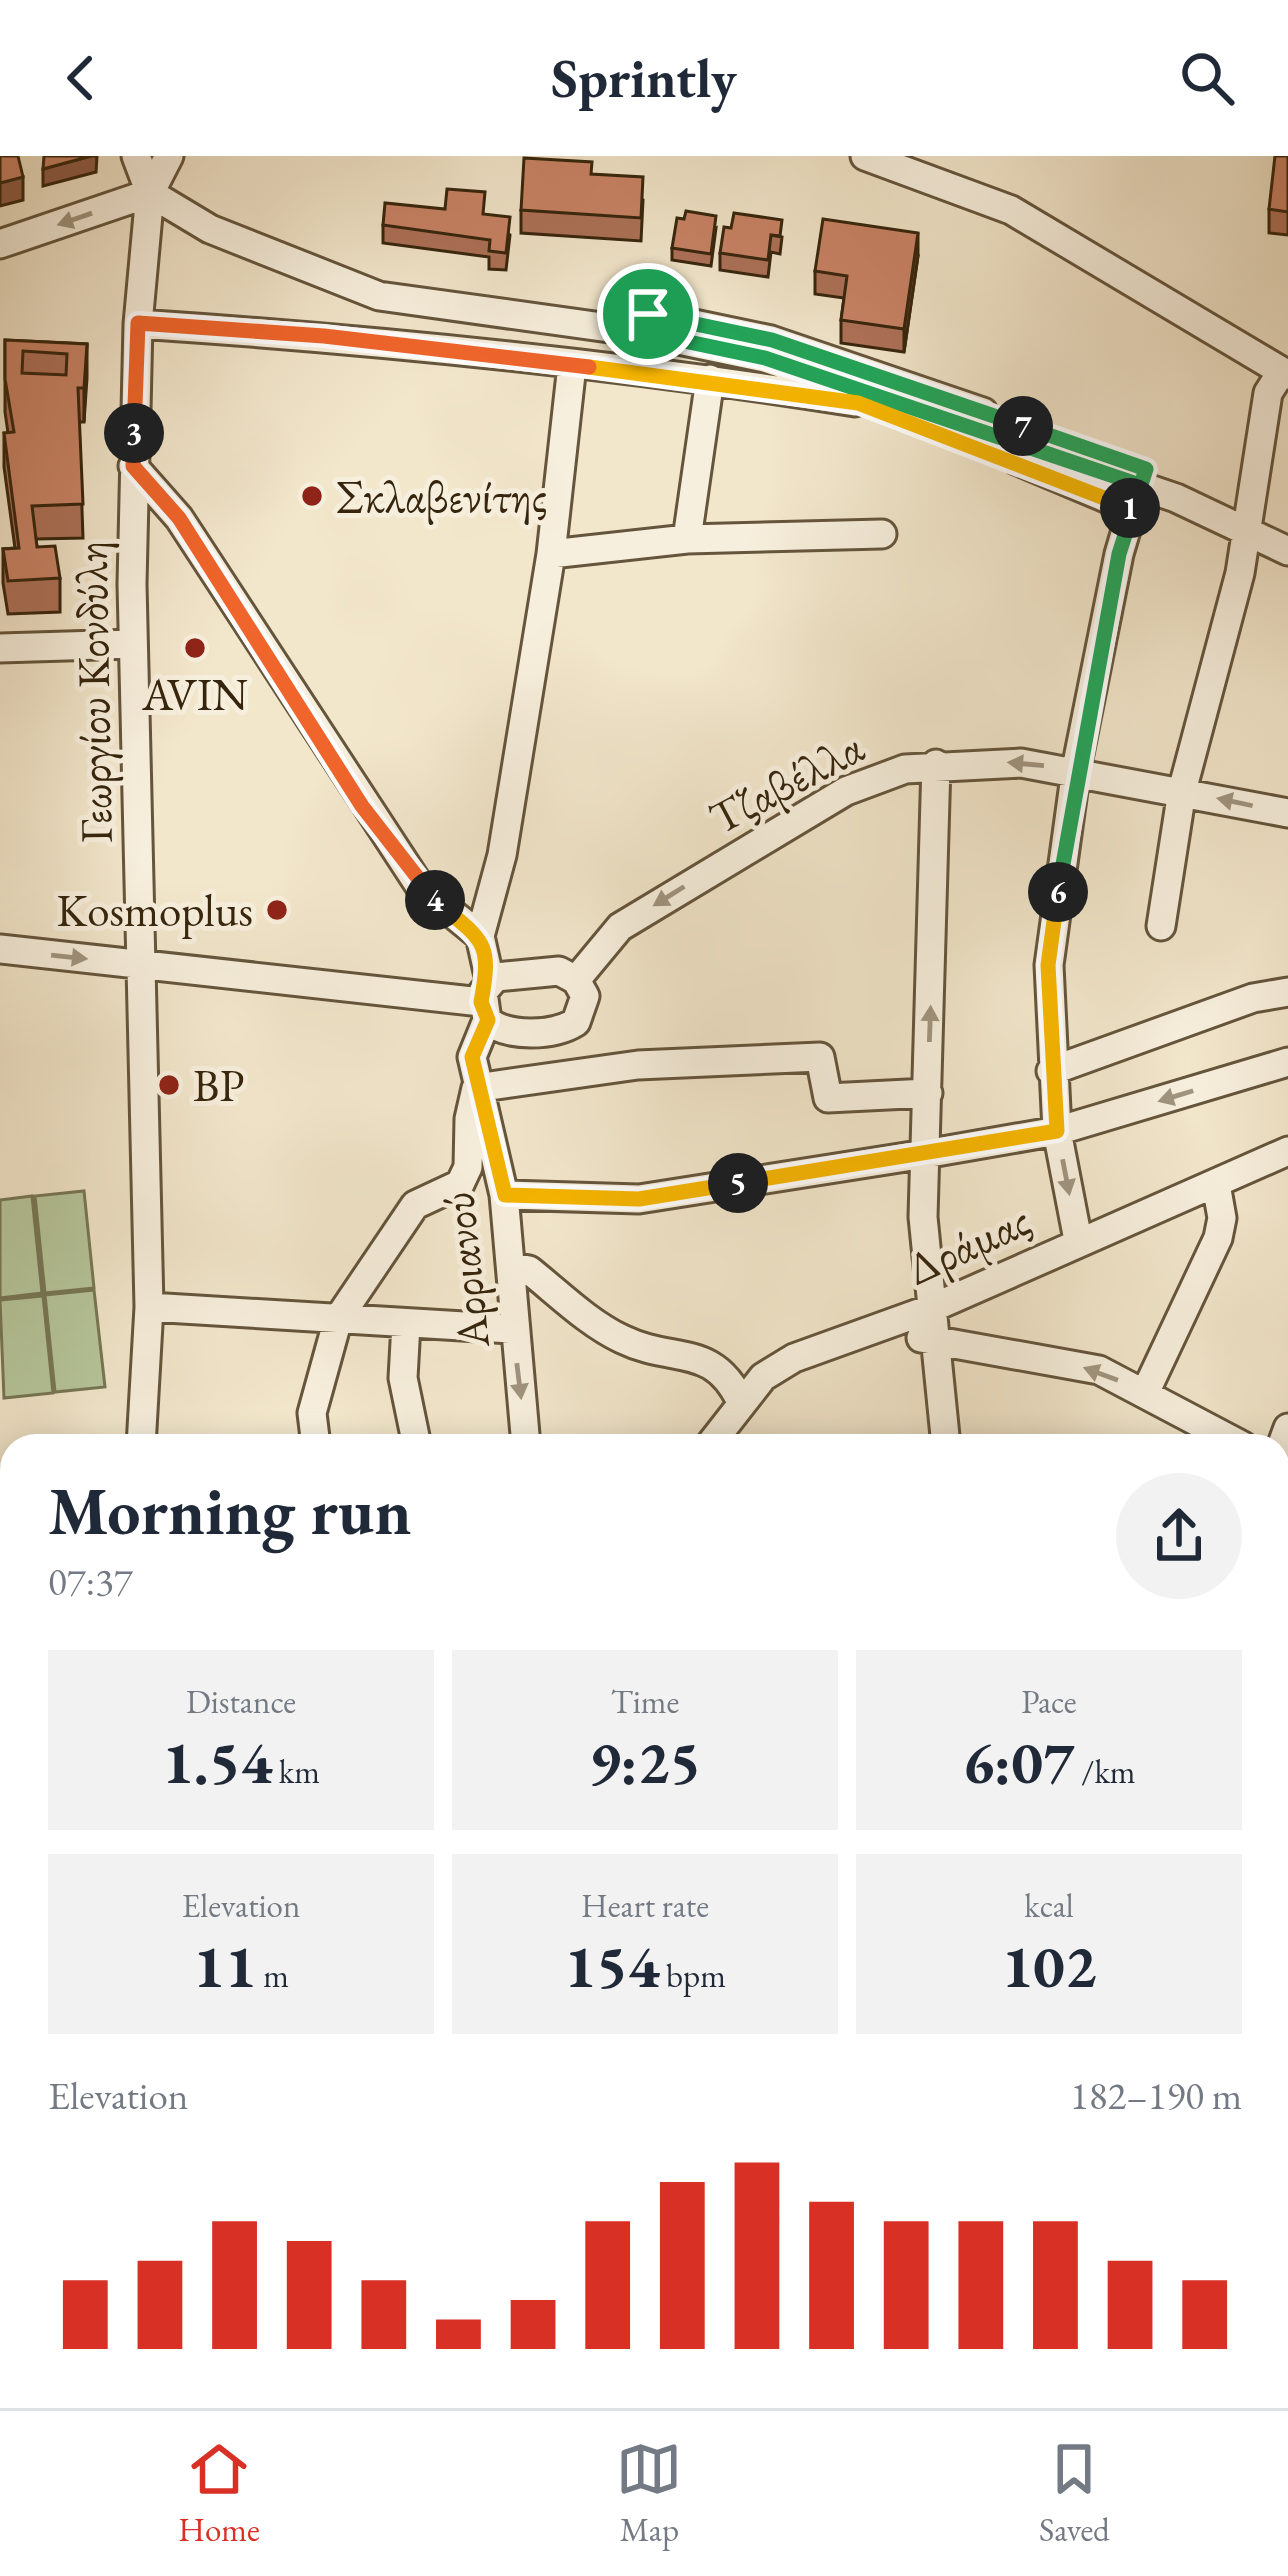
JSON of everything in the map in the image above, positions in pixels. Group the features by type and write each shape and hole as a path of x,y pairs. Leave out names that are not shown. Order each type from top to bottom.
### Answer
{"street":[{"name":"Γεωργίου Κονδύλη","path":"136,156 150,193 138,323 133,466 148,1307 142,1434"},
{"path":"0,244 150,193 169,156"},
{"path":"865,156 925,174 1030,220 1285,373 1268,393 1261,465 1182,791 1161,926"},
{"path":"150,193 211,229 354,283 772,340 1139,488"},
{"path":"138,323 324,336 710,379 858,403 1288,532"},
{"path":"486,1001 505,973 559,971 576,980 584,1006 568,1027 514,1031 486,1001 480,936 502,855 551,554 572,365"},
{"path":"687,539 710,379"},
{"path":"133,466 179,518 421,888 480,936"},
{"path":"1078,1240 1057,1131 1048,965 1076,770 1139,488"},
{"path":"1249,520 1288,551"},
{"path":"551,554 687,539 882,534"},
{"path":"0,648 133,644"},
{"name":"Τζαβέλλα","path":"576,980 620,927 734,854 846,791 904,769 989,761 1076,770 1288,813"},
{"path":"936,764 923,1231 945,1434"},
{"path":"0,949 486,1001"},
{"path":"1052,1071 1253,998 1288,992"},
{"name":"Αρριανού","path":"486,1001 472,1057 505,1195 512,1329 525,1434"},
{"path":"315,1434 312,1413 338,1319 415,1205 460,1184 468,1168 469,1119 476,1088 638,1065 820,1057 828,1098 928,1093"},
{"path":"505,1195 639,1199 925,1154 1057,1131 1288,1062"},
{"name":"Δράμας","path":"721,1434 741,1402 777,1367 930,1309 1288,1151"},
{"path":"1144,1393 1218,1238 1222,1218 1216,1184"},
{"path":"512,1268 529,1270 621,1339 653,1351 693,1356 727,1372 762,1364 777,1367"},
{"path":"148,1307 512,1329"},
{"path":"406,1324 403,1378 415,1434"},
{"path":"877,1330 1099,1370 1221,1434"},
{"path":"727,1372 741,1402"}],"green space":[{"path":"84,1191 94,1288 45,1293 35,1196"},
{"path":"32,1196 42,1293 0,1298 0,1200"},
{"path":"94,1290 105,1387 55,1392 45,1295"},
{"path":"43,1296 53,1393 4,1398 0,1300"}],"building":[{"path":"0,156 18,156 23,177 0,183"},
{"path":"44,156 91,156 43,169"},
{"path":"1275,156 1288,156 1288,212 1269,209"},
{"path":"524,158 592,162 591,174 643,177 641,218 521,210"},
{"path":"447,189 485,192 483,214 510,217 506,253 489,251 490,240 383,225 385,203 445,209"},
{"path":"686,211 716,216 711,254 672,248 677,218 684,219"},
{"path":"734,213 782,220 780,236 771,235 768,260 720,253 724,227 731,228"},
{"path":"823,219 918,233 904,329 841,320 847,276 815,271"},
{"path":"5,340 87,344 84,388 78,388 83,504 32,506 37,547 55,546 60,578 8,581 3,549 19,548 4,433 14,432 5,379","holes":["23,351 67,354 66,375 22,373"]}],"place":[{"name":"Σκλαβενίτης","path":"312,496"},
{"name":"AVIN","path":"195,648"},
{"name":"Kosmoplus","path":"277,910"},
{"name":"BP","path":"169,1085"}],"route":[{"path":"648,314 772,340 1146,469 1119,554 1061,868 1048,965 1057,1131 639,1199 505,1195 472,1057 488,1020 481,1002 490,981 480,936 421,888 362,806 179,518 133,466 138,323 324,336 710,379 858,403 1132,508 1140,485 765,358 646,333 648,314"}]}
